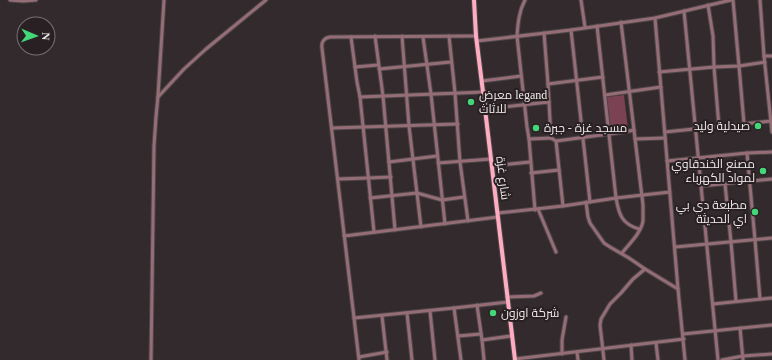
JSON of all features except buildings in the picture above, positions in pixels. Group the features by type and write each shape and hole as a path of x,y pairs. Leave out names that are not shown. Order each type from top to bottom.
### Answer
{"main road":[{"name":"شارع غزة","path":"474,0 476,36 484,92 511,336 515,360"}],"street":[{"path":"10,0 36,0"},
{"path":"151,360 154,146 164,0"},
{"path":"158,97 184,69 206,49 266,0"},
{"path":"525,0 521,8 517,36 529,139 531,173 537,209 556,252"},
{"path":"581,0 585,27"},
{"path":"477,42 655,18 732,0 744,124"},
{"path":"760,0 772,132"},
{"path":"708,5 713,36 719,127"},
{"path":"684,11 718,360"},
{"path":"655,18 685,360"},
{"path":"621,22 643,205 642,226 622,253"},
{"path":"598,26 618,211 621,218 634,228 639,229"},
{"path":"571,30 583,137 588,217 590,223 604,243 678,289"},
{"path":"544,33 551,138"},
{"path":"375,36 383,96 395,230"},
{"path":"402,36 409,126 421,227"},
{"path":"449,36 456,93 460,162 468,221"},
{"path":"386,352 359,359 322,45 324,39 327,37 476,36"},
{"path":"351,37 360,97 374,232"},
{"path":"423,37 431,94 445,224"},
{"path":"764,56 772,56"},
{"path":"355,67 404,66 452,62"},
{"path":"659,72 739,66 765,62"},
{"path":"482,81 521,76"},
{"path":"548,84 603,77"},
{"path":"605,95 661,87"},
{"path":"360,97 484,92"},
{"path":"485,110 549,102"},
{"path":"665,132 744,124 771,119"},
{"path":"332,128 458,124"},
{"path":"529,139 551,138 556,141 634,130"},
{"path":"635,140 665,138"},
{"path":"556,141 563,206"},
{"path":"667,161 772,152"},
{"path":"747,153 760,299"},
{"path":"389,162 437,156"},
{"path":"438,163 491,159"},
{"path":"492,166 530,162"},
{"path":"531,173 559,170"},
{"path":"338,179 390,177"},
{"path":"701,186 772,179"},
{"path":"726,184 736,301"},
{"path":"344,236 468,221 537,209 670,192"},
{"path":"370,198 417,193 442,200 464,198"},
{"path":"675,247 772,238"},
{"path":"604,360 600,324 601,319 610,304 621,294 633,279 645,269"},
{"path":"354,318 477,306 534,296 541,293"},
{"path":"712,304 772,298"},
{"path":"477,306 484,360"},
{"path":"454,308 461,360"},
{"path":"430,311 435,360"},
{"path":"407,313 412,360"},
{"path":"382,316 387,360"},
{"path":"562,354 562,340 566,317"},
{"path":"683,334 772,325"},
{"path":"740,328 743,358"},
{"path":"458,336 481,334"},
{"path":"482,340 511,336"},
{"path":"515,360 684,339"},
{"path":"656,342 658,360"},
{"path":"631,346 632,360"},
{"path":"577,352 578,360"},
{"path":"722,360 772,354"},
{"path":"551,355 552,360"},
{"path":"764,355 764,360"}],"shaded area":[{"path":"624,95 628,129 609,131 606,97"}],"place":[{"name":"معرض legand للاثاث","path":"471,102"},
{"name":"صيدلية وليد","path":"758,126"},
{"name":"مسجد غزة - جبرة","path":"536,128"},
{"name":"مصنع الخندقاوي لمواد الكهرباء","path":"763,171"},
{"name":"مطبعة دي بي اي الحديثة","path":"755,212"},
{"name":"شركة اوزون","path":"493,313"}]}
